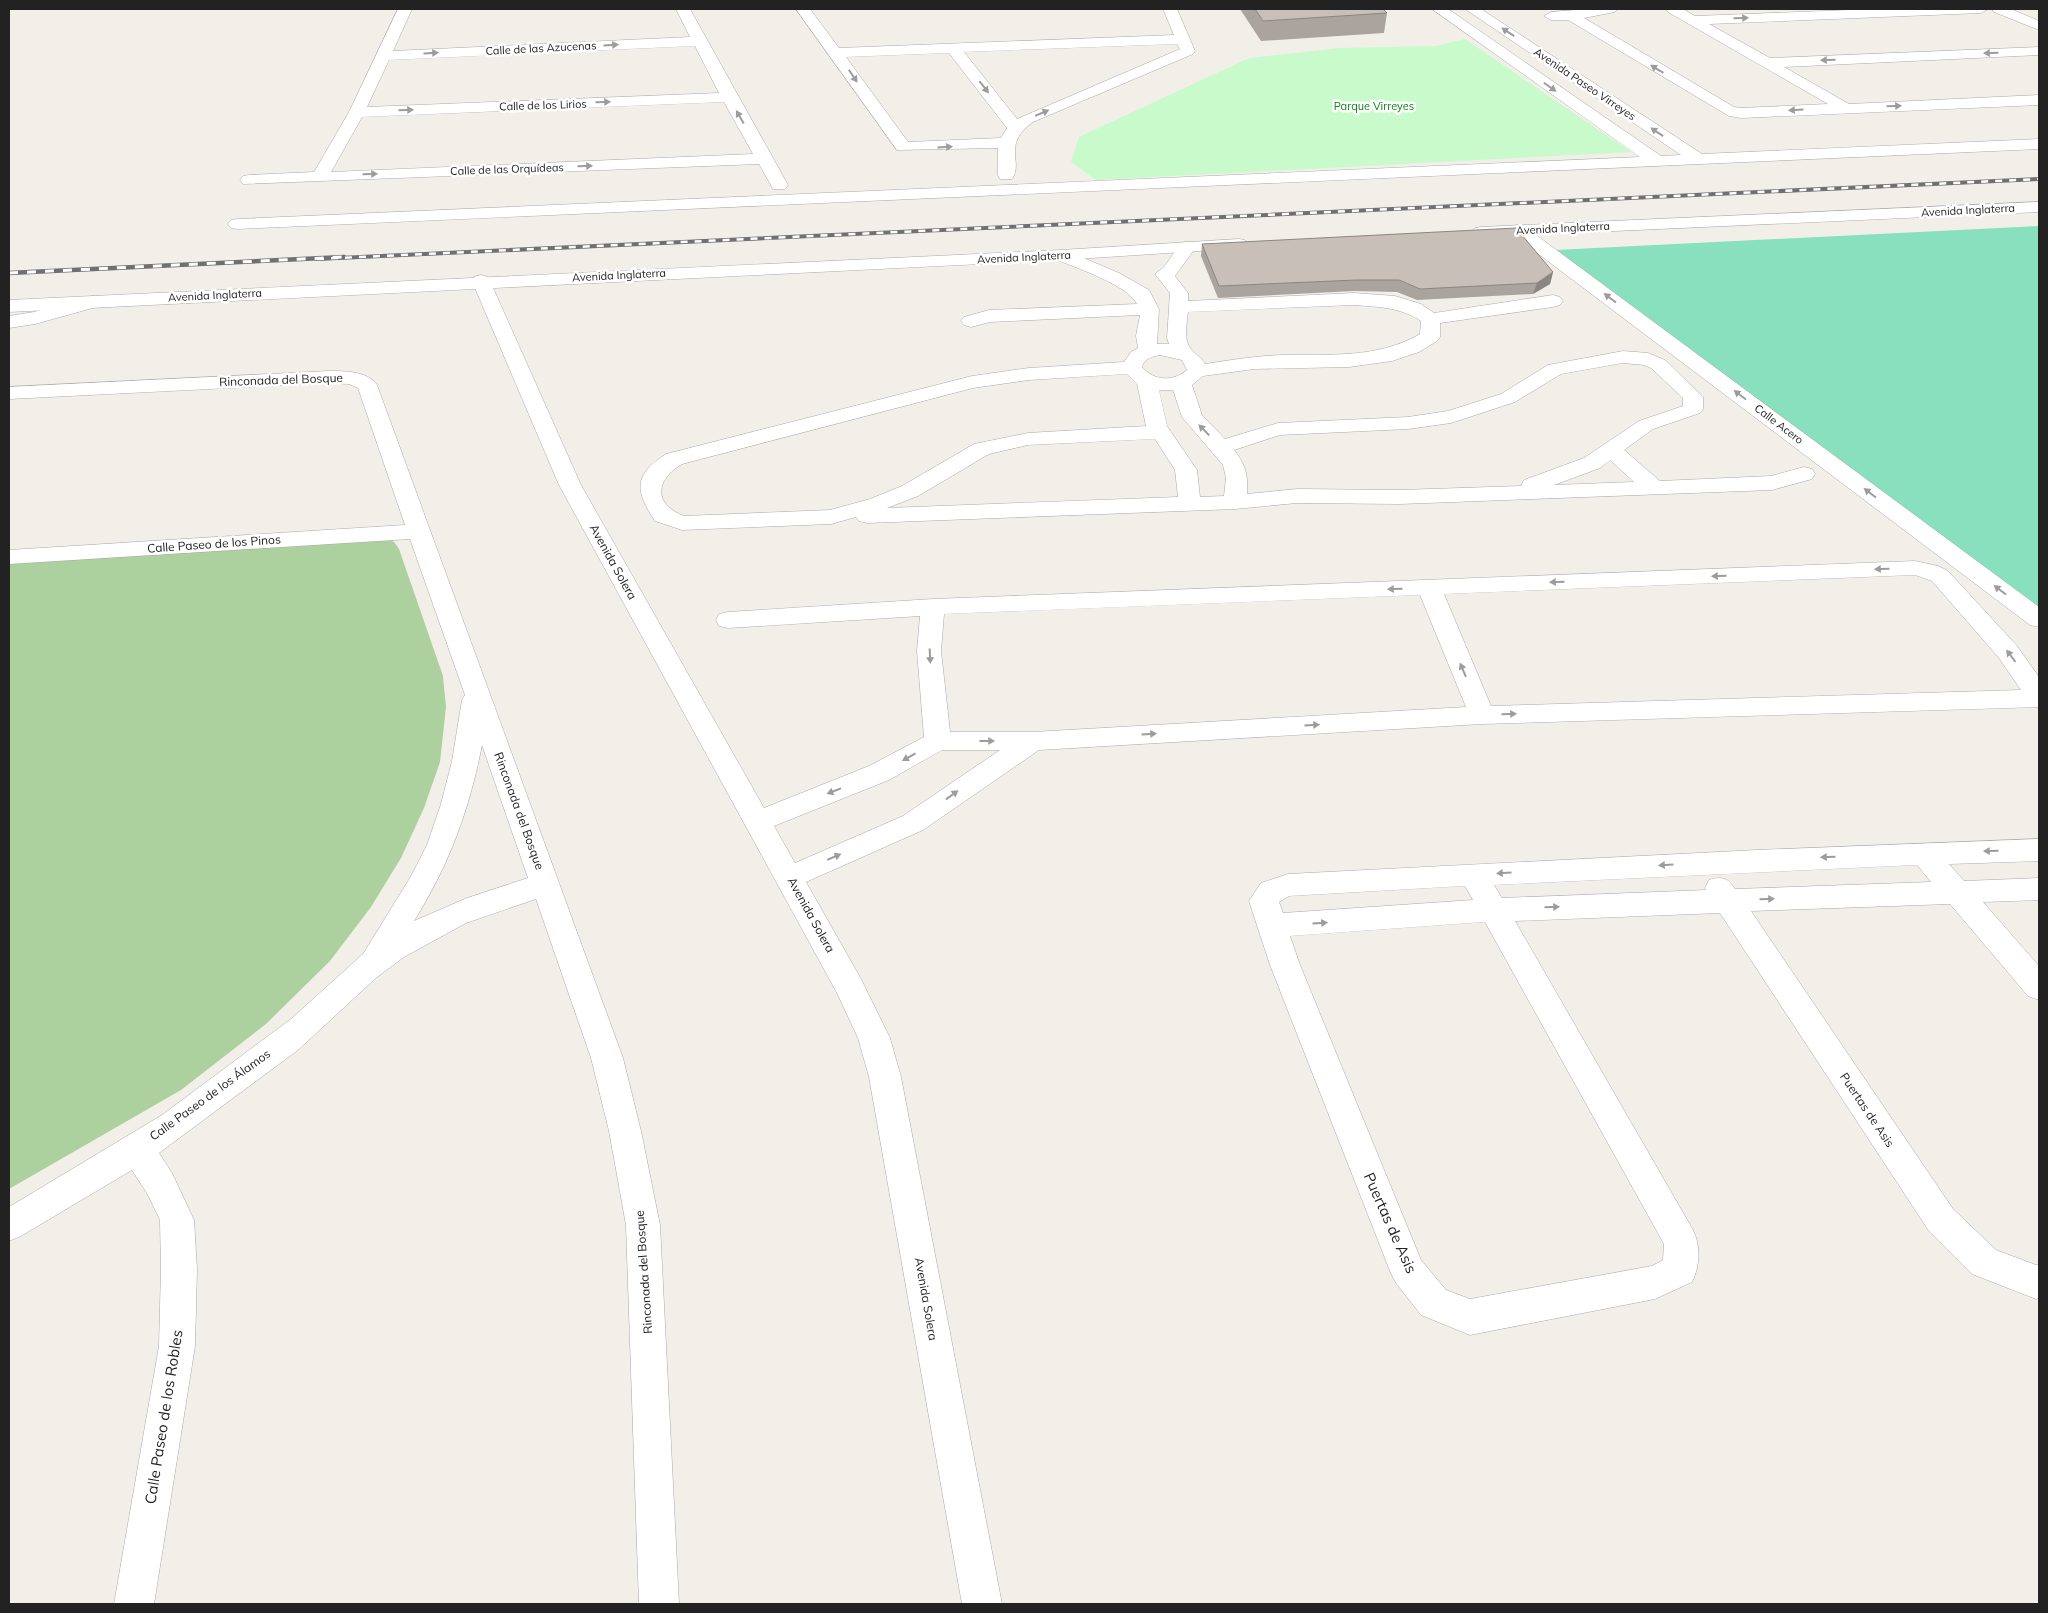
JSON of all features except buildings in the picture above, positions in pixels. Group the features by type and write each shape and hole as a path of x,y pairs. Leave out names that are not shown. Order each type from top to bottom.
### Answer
{"street":[{"path":"321,175 357,112 405,9"},
{"path":"683,9 728,97 779,185"},
{"path":"804,9 903,148 1006,143"},
{"name":"Avenida Paseo Virreyes","path":"1438,9 1657,161"},
{"name":"Avenida Paseo Virreyes","path":"1472,9 1698,159"},
{"path":"1551,16 1571,16 1610,9"},
{"path":"1673,9 1845,108"},
{"path":"1692,20 1981,9"},
{"path":"1999,9 2039,26"},
{"path":"1006,175 1006,143 1015,127 1036,115 1188,51 1180,33 1164,11"},
{"path":"1571,16 1730,111 2039,100"},
{"path":"837,53 954,49 1180,33"},
{"name":"Calle de las Azucenas","path":"382,56 700,41"},
{"path":"954,49 1015,127"},
{"path":"1506,56 1536,51"},
{"path":"1766,62 2039,51"},
{"name":"Calle de los Lirios","path":"357,112 728,97"},
{"path":"237,224 2039,144"},
{"name":"Calle de las Orquídeas","path":"250,180 321,175 764,159"},
{"name":"Avenida Inglaterra","path":"1459,233 2039,207"},
{"name":"Calle Acero","path":"1518,230 2039,619"},
{"name":"Avenida Inglaterra","path":"9,306 481,281 1061,255 1255,243"},
{"path":"1116,279 1164,274 1171,271 1187,247"},
{"path":"1061,255 1116,279 1142,294 1149,309 1150,319 1146,336 1148,351"},
{"path":"1164,274 1179,293 1177,307 1178,338 1182,352"},
{"name":"Avenida Solera","path":"481,281 570,485 790,876 874,1038 885,1076 982,1604"},
{"path":"1177,307 1354,299 1395,302 1414,308 1431,319 1553,300"},
{"path":"9,322 35,318 93,302"},
{"path":"971,321 988,316 1149,309"},
{"path":"1159,432 1028,439 982,449 954,491 831,517 682,523 663,516 651,496 650,483 661,467 674,459 734,445 759,450 772,450 818,442 842,435 859,426 872,409 937,389 1029,374 1140,375 1164,385 1189,377 1262,362 1344,360 1388,355 1418,346 1430,336 1431,319"},
{"path":"1190,504 1186,470 1174,449 1159,432 1140,375 1133,362 1139,355 1148,351 1160,349 1182,352 1192,357 1197,364 1189,377 1192,418 1221,447 1236,469 1235,502"},
{"path":"1221,447 1278,428 1435,420 1499,402 1555,369 1623,357 1648,359 1658,364 1693,397 1693,409 1646,425 1592,463 1512,493"},
{"name":"Rinconada del Bosque","path":"9,393 329,377 359,380 367,385 607,1058 625,1131 643,1225 659,1604"},
{"path":"1611,450 1655,488"},
{"path":"831,517 894,498 954,491 1190,504 1297,496 1400,497 1772,483 1804,474"},
{"name":"Calle Paseo de los Pinos","path":"9,557 420,531"},
{"path":"728,620 933,607 1915,568 1930,571 1940,576 2008,652 2039,697"},
{"path":"1428,587 1482,715"},
{"path":"933,607 930,651 938,741"},
{"name":"Calle Paseo de los Álamos","path":"372,962 432,863 465,765 473,729 476,690"},
{"path":"758,821 879,774 938,741 1033,740 1482,715 2039,697"},
{"path":"790,876 913,823 1033,740"},
{"name":"Puertas de Asis","path":"1492,910 1682,1242 1680,1270 1655,1282 1470,1317 1434,1303 1408,1271 1285,966 1264,901 1272,891 1288,885 1474,874 1704,862 2039,850"},
{"path":"1923,853 2039,987"},
{"name":"Puertas de Asis","path":"1704,862 1727,900 1941,1220 1984,1262 2039,1282"},
{"path":"1474,874 1492,910"},
{"name":"Calle Paseo de los Álamos","path":"9,1225 137,1148 194,1110 316,1017 372,962 437,922 505,895 545,885"},
{"path":"1272,926 1492,910 1727,900 1958,894 2039,889"},
{"name":"Calle Paseo de los Robles","path":"134,1604 177,1346 179,1269 177,1220 160,1184 137,1148"}],"green space":[{"name":"Parque Virreyes","path":"1465,39 1631,152 1096,180 1071,162 1079,137 1249,58 1339,48 1436,46"},
{"path":"2039,226 2039,612 1555,250"},
{"path":"368,536 390,539 399,549 443,676 446,707 440,762 424,808 401,858 371,907 330,961 266,1024 181,1090 9,1189 9,557"}],"railway":[{"path":"317,259 2039,179"},
{"path":"9,273 344,257"}]}
